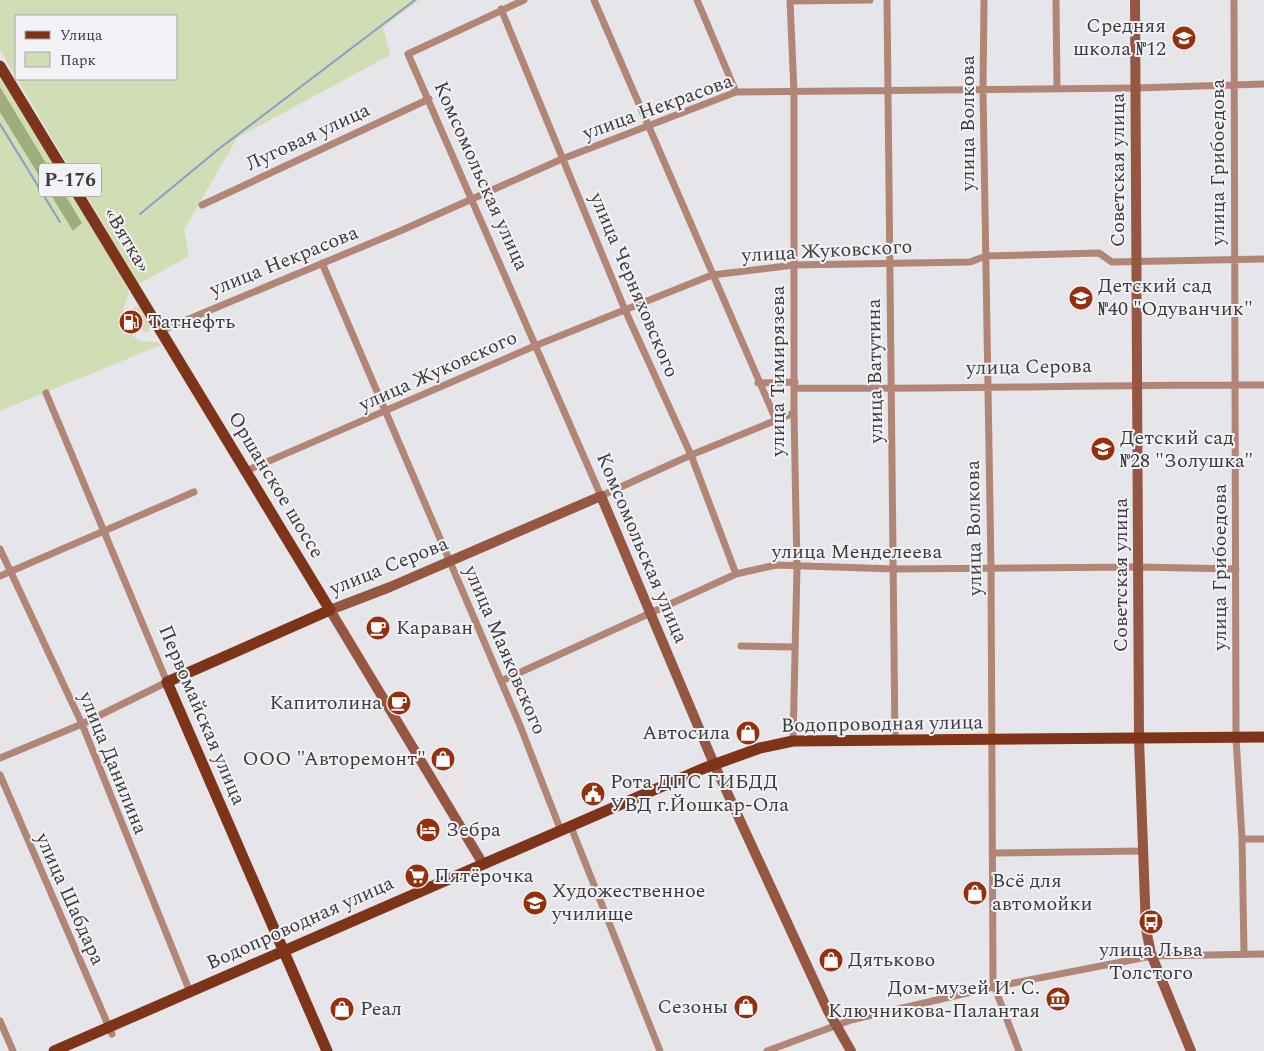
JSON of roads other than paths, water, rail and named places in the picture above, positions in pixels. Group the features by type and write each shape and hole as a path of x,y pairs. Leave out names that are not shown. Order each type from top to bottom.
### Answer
{"main road":[{"name":"«Вятка»","path":"0,66 160,331"},
{"name":"Оршанское шоссе","path":"160,331 330,610"},
{"name":"улица Серова","path":"167,682 330,610"},
{"name":"Первомайская улица","path":"167,682 327,1051"},
{"name":"Водопроводная улица","path":"54,1051 111,1031 190,992 483,864 714,764 760,748 793,742 1264,737"}],"street":[{"path":"501,9 524,0"},
{"path":"594,0 650,126 758,383 776,420"},
{"path":"697,0 736,92"},
{"path":"790,1 870,0"},
{"name":"улица Ватутина","path":"887,0 895,741"},
{"name":"улица Волкова","path":"984,0 983,90 991,567 990,740 993,987 1019,1051"},
{"path":"1056,0 1057,88"},
{"name":"Советская улица","path":"1135,0 1136,262 1139,384 1139,739 1146,929 1152,956 1191,1051"},
{"name":"улица Грибоедова","path":"1234,0 1236,738 1242,839 1244,953"},
{"name":"улица Тимирязева","path":"790,1 794,92 794,413 797,567 793,742"},
{"name":"Комсомольская улица","path":"501,9 408,54 537,345 714,764 836,1024 851,1051"},
{"name":"улица Черняховского","path":"501,9 625,310 691,456 736,574"},
{"name":"улица Некрасова","path":"160,331 473,199 562,159 736,92 1136,88 1264,84"},
{"name":"Луговая улица","path":"202,205 428,99"},
{"name":"улица Жуковского","path":"246,471 388,412 537,345 712,275 794,265 970,262 986,256 1099,252 1112,262 1264,260"},
{"name":"улица Маяковского","path":"322,263 388,412 660,1051"},
{"name":"улица Серова","path":"758,383 892,389 1139,384 1264,385"},
{"name":"Первомайская улица","path":"46,393 167,682"},
{"name":"улица Серова","path":"330,610 450,561 794,413"},
{"path":"0,576 194,492"},
{"name":"улица Данилина","path":"0,549 82,724 190,992"},
{"name":"улица Менделеева","path":"501,681 652,614 736,574 776,565 894,569 1139,567 1236,569"},
{"name":"Оршанское шоссе","path":"330,610 483,864"},
{"path":"742,646 795,647"},
{"name":"улица Серова","path":"0,758 82,724 167,682"},
{"name":"улица Шабдара","path":"0,775 111,1031"},
{"path":"1242,839 1264,839"},
{"path":"992,853 1143,850"},
{"path":"767,1051 836,1024 993,987 1152,956 1264,954"},
{"path":"0,1021 13,1051"}],"waterway":[{"path":"140,214 220,148 415,0"},
{"path":"0,124 60,222"}],"place":[{"name":"Средняя школа №12","path":"1184,38"},
{"name":"Детский сад №40 \"Одуванчик\"","path":"1081,298"},
{"name":"Татнефть","path":"131,322"},
{"name":"Детский сад №28 \"Золушка\"","path":"1103,449"},
{"name":"Караван","path":"378,628"},
{"name":"Капитолина","path":"399,703"},
{"name":"Автосила","path":"748,733"},
{"name":"ООО \"Авторемонт\"","path":"443,759"},
{"name":"Рота ДПС ГИБДД УВД г.Йошкар-Ола","path":"593,794"},
{"name":"Зебра","path":"428,830"},
{"name":"Пятёрочка","path":"417,876"},
{"name":"Всё для автомойки","path":"975,893"},
{"name":"Художественное училище","path":"535,903"},
{"name":"улица Льва Толстого","path":"1151,922"},
{"name":"Дятьково","path":"831,960"},
{"name":"Дом-музей И. С. Ключникова-Палантая","path":"1058,999"},
{"name":"Сезоны","path":"746,1007"},
{"name":"Реал","path":"342,1009"}]}
